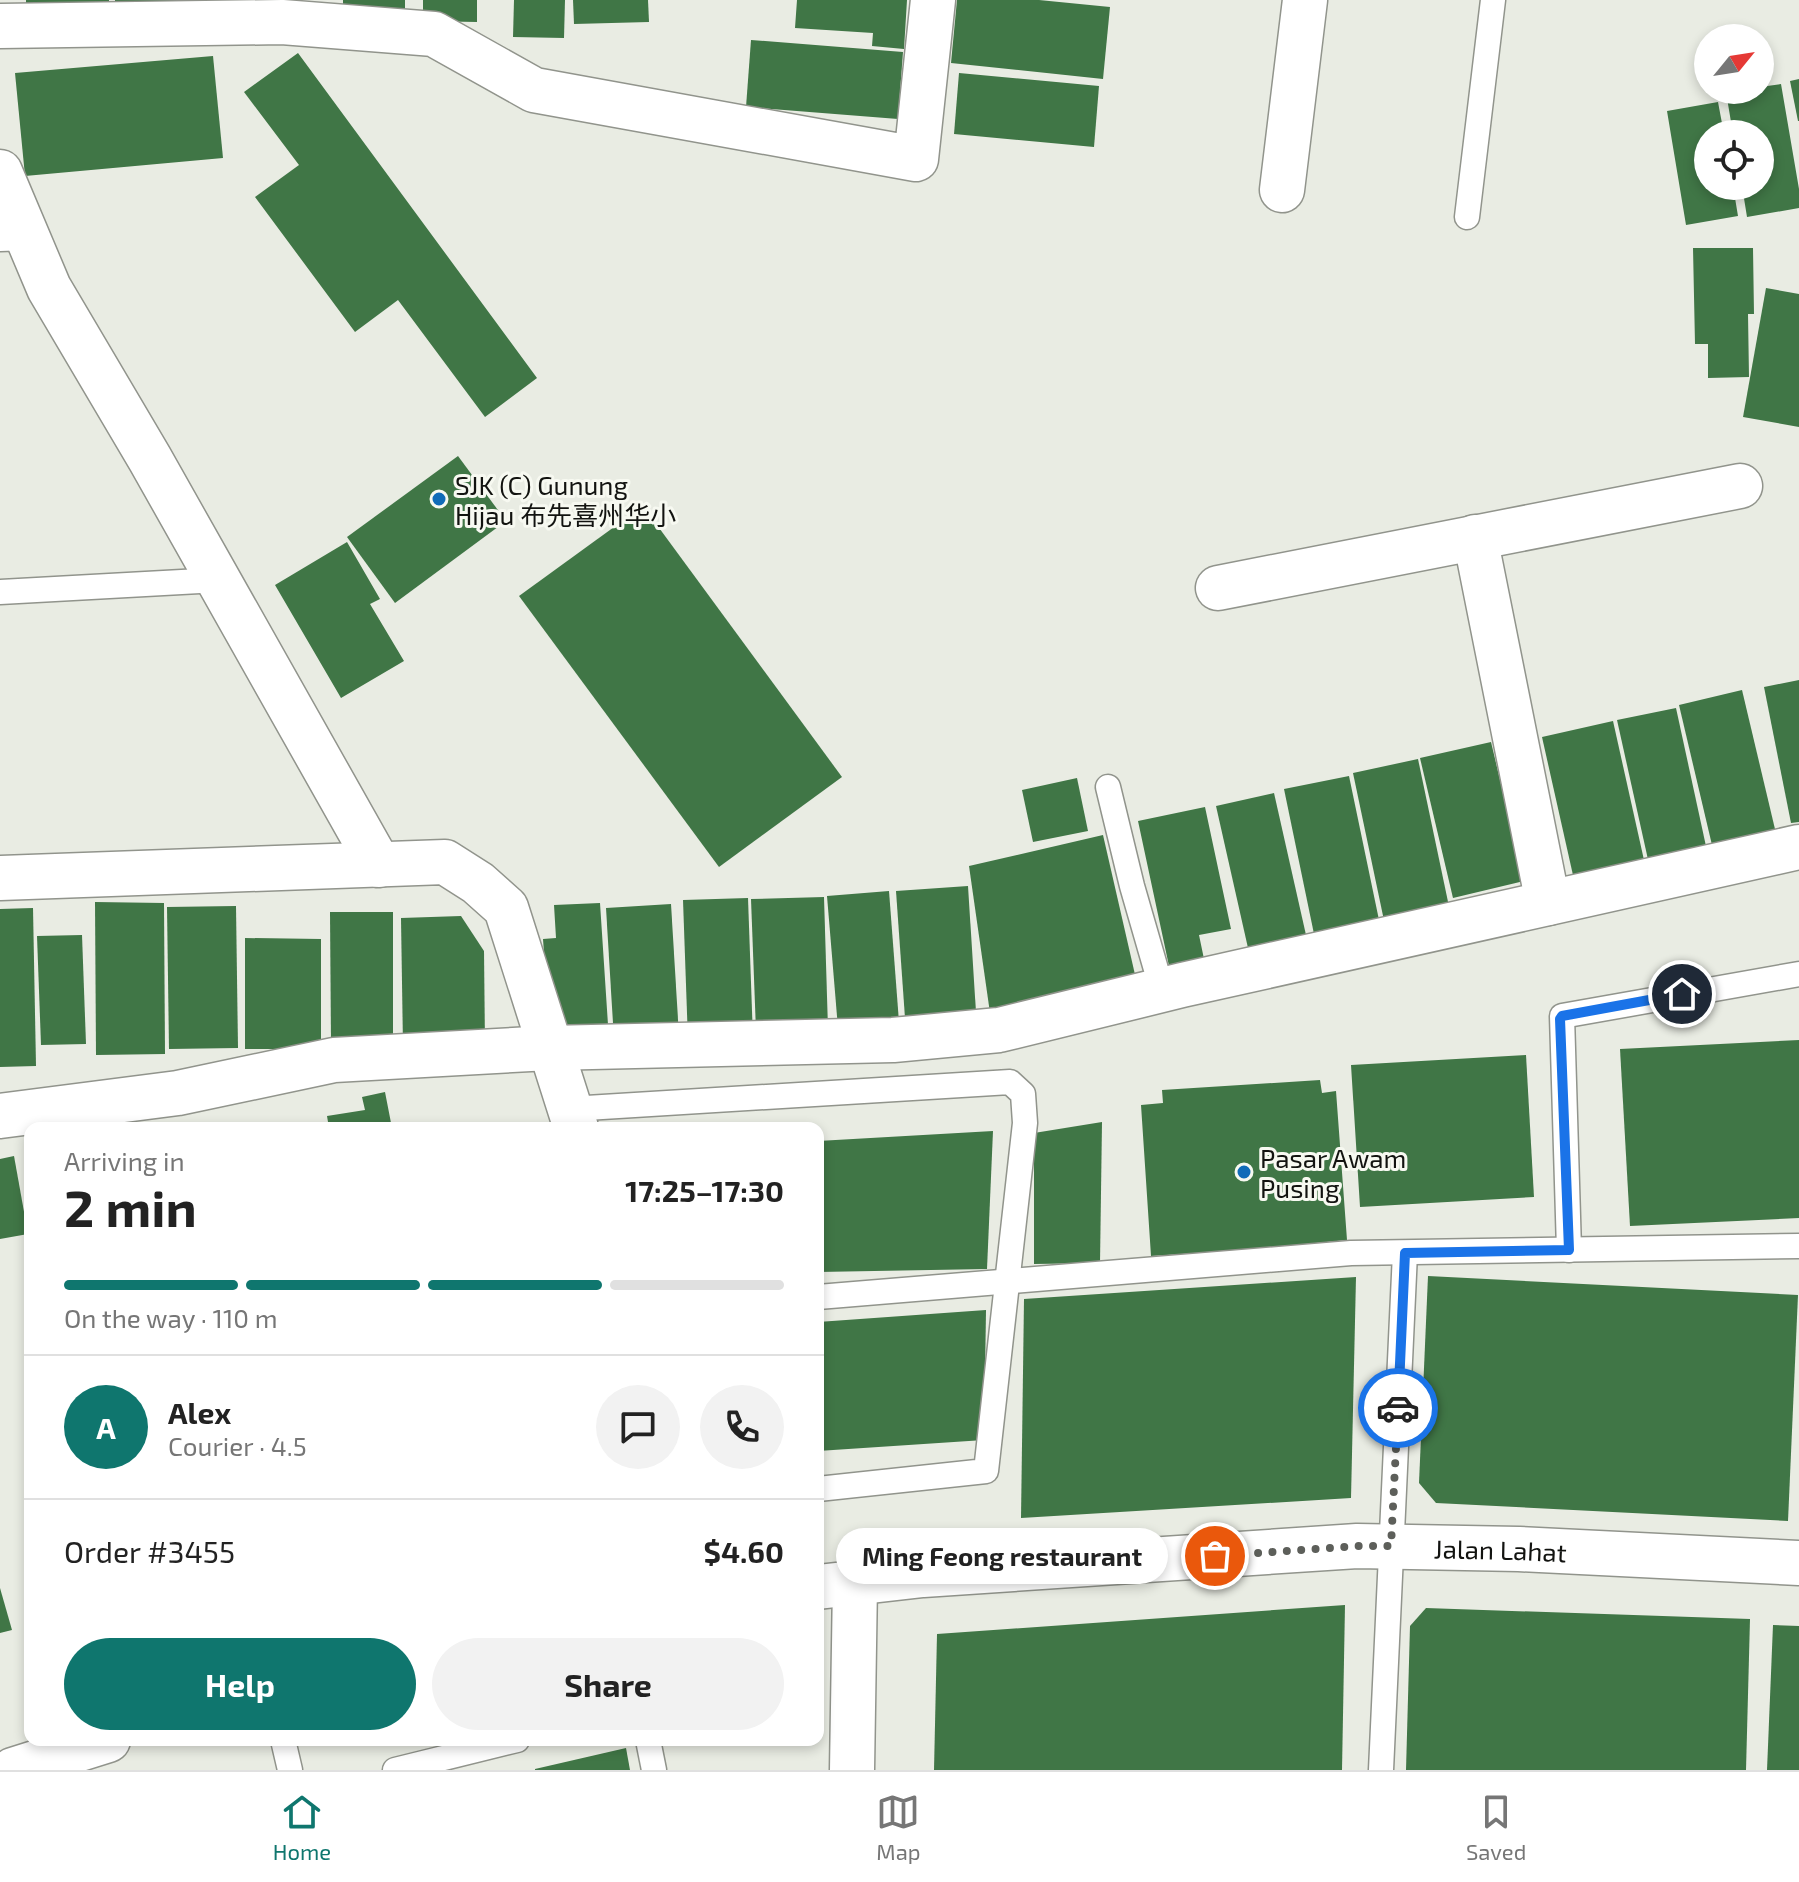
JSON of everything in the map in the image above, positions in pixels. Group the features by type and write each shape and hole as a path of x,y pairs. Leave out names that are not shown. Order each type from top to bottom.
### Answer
{"street":[{"path":"0,26 282,22 434,34 534,90 916,159 933,0"},
{"path":"1282,190 1305,0"},
{"path":"0,172 14,239 49,288 150,459 379,865"},
{"path":"1218,588 1740,486"},
{"path":"1475,537 1548,903"},
{"path":"0,1116 178,1093 334,1060 549,1048 893,1040 999,1030 1162,990 1799,847"},
{"path":"0,878 445,862 478,883 506,908 573,1119"},
{"name":"Jalan Lahat","path":"836,1585 969,1572 1357,1546 1519,1549 1799,1563"},
{"path":"836,1585 852,1770"},
{"path":"13,1770 89,1746"}],"lane":[{"path":"1467,217 1493,0"},
{"path":"0,592 218,580"},
{"path":"1108,787 1162,990"},
{"path":"1569,1250 1562,1016 1799,974"},
{"path":"573,1119 1010,1082 1023,1094 1025,1123 986,1471 824,1488"},
{"path":"824,1296 1351,1253 1799,1246"},
{"path":"1381,1770 1405,1253"},
{"path":"284,1746 290,1770"},
{"path":"395,1770 493,1746"},
{"path":"649,1746 654,1770"}],"building":[{"path":"26,0 109,0 109,13 26,12"},
{"path":"115,0 180,0 180,13 115,12"},
{"path":"343,0 405,0 405,18 343,17"},
{"path":"423,0 477,0 477,22 423,21"},
{"path":"514,0 565,0 564,38 513,37"},
{"path":"573,0 648,0 649,22 574,24"},
{"path":"797,0 907,0 904,49 872,46 873,33 795,28"},
{"path":"957,0 1039,0 1110,7 1103,79 951,63"},
{"path":"751,40 903,52 898,119 746,107"},
{"path":"298,53 537,378 485,417 398,300 355,332 255,197 299,165 244,92"},
{"path":"213,56 223,158 25,176 15,73"},
{"path":"959,73 1099,86 1094,147 954,134"},
{"path":"1799,79 1799,121 1798,121 1790,81"},
{"path":"1781,84 1799,189 1799,208 1747,217 1744,200 1774,200 1774,120 1731,120 1728,104 1774,104 1774,85"},
{"path":"1718,104 1721,120 1694,120 1694,200 1735,200 1738,216 1686,225 1667,111"},
{"path":"1693,248 1753,248 1754,314 1748,314 1749,377 1708,378 1708,344 1695,344"},
{"path":"1766,288 1799,294 1799,427 1743,417"},
{"path":"458,456 506,521 395,603 347,537"},
{"path":"643,506 842,777 719,867 519,596"},
{"path":"347,542 380,599 370,604 404,661 341,698 275,585"},
{"path":"1799,680 1799,822 1791,823 1764,687"},
{"path":"1742,690 1779,846 1716,862 1679,705"},
{"path":"1676,708 1709,860 1651,873 1617,720"},
{"path":"1613,721 1648,878 1577,893 1542,737"},
{"path":"1491,742 1524,881 1453,898 1420,758"},
{"path":"1418,759 1451,916 1386,930 1353,773"},
{"path":"1349,776 1379,920 1314,934 1284,789"},
{"path":"1077,778 1088,831 1033,842 1022,790"},
{"path":"1274,793 1306,935 1248,948 1216,806"},
{"path":"1205,807 1231,929 1199,935 1204,959 1169,966 1138,821"},
{"path":"1103,835 1136,979 990,1013 969,866"},
{"path":"968,886 977,1028 906,1032 896,891"},
{"path":"889,891 900,1035 839,1040 827,896"},
{"path":"824,897 828,1029 756,1031 751,899"},
{"path":"748,898 753,1039 688,1041 683,900"},
{"path":"95,902 164,903 165,1054 96,1055"},
{"path":"600,903 609,1040 569,1042 568,1024 549,1025 543,939 556,938 554,905"},
{"path":"671,904 679,1036 614,1040 606,908"},
{"path":"236,906 238,1048 169,1049 167,907"},
{"path":"33,908 36,1066 0,1067 0,909"},
{"path":"330,912 393,912 393,1044 331,1045"},
{"path":"461,916 484,951 485,1046 403,1047 401,918"},
{"path":"82,935 86,1044 41,1045 37,936"},
{"path":"245,938 321,939 321,1049 245,1049"},
{"path":"1799,1040 1799,1218 1630,1226 1620,1049"},
{"path":"1526,1055 1534,1197 1360,1207 1351,1065"},
{"name":"Pasar Awam Pusing","path":"1320,1080 1322,1093 1336,1091 1347,1240 1306,1244 1308,1254 1199,1261 1198,1253 1151,1256 1141,1105 1163,1103 1162,1090"},
{"path":"385,1092 391,1122 328,1122 327,1116 365,1110 362,1097"},
{"path":"1102,1122 1100,1263 1034,1264 1034,1133"},
{"path":"993,1131 987,1269 824,1272 824,1141"},
{"path":"14,1156 24,1212 24,1235 0,1239 0,1159"},
{"path":"1428,1276 1798,1295 1788,1521 1436,1503 1419,1483"},
{"path":"1356,1277 1351,1498 1021,1518 1024,1299"},
{"path":"986,1310 984,1440 824,1451 824,1322"},
{"path":"0,1588 12,1630 0,1633"},
{"path":"1345,1605 1342,1770 934,1770 937,1634"},
{"path":"1426,1608 1750,1619 1746,1770 1406,1770 1410,1626"},
{"path":"1773,1625 1799,1626 1799,1770 1767,1770"},
{"path":"626,1748 630,1770 535,1770 535,1769"}],"way so far":[{"path":"1215,1556 1391,1546 1398,1408"}],"place":[{"name":"SJK (C) Gunung Hijau 布先喜州华小","path":"439,499"},
{"name":"Pasar Awam Pusing","path":"1244,1172"},
{"name":"Ming Feong restaurant","path":"1215,1556"}],"route":[{"path":"1398,1408 1405,1253 1569,1250 1562,1016 1682,994"}]}
